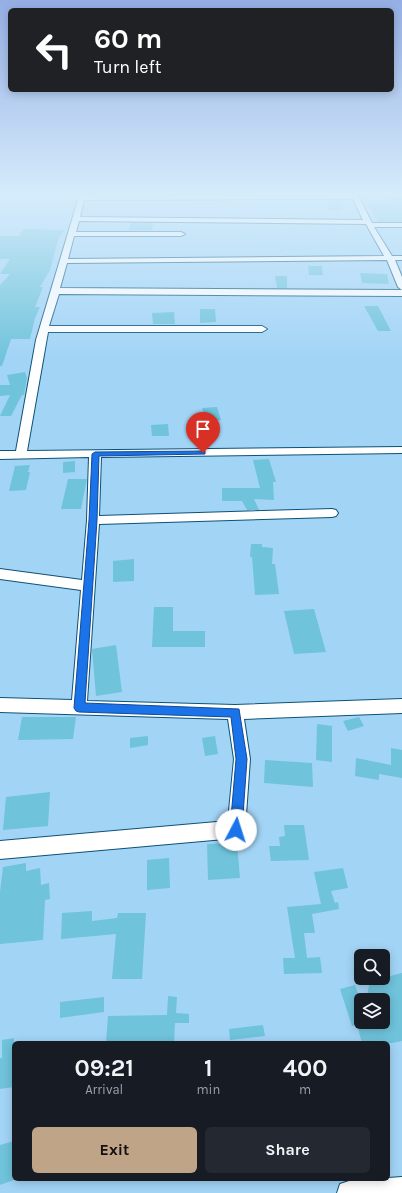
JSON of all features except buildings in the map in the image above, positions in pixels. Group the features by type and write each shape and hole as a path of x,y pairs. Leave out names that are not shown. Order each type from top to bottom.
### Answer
{"street":[{"path":"21,455 44,329 67,249"},
{"path":"384,249 390,258 402,287"},
{"path":"63,261 402,258"},
{"path":"55,291 402,293"},
{"path":"44,329 262,329"},
{"path":"0,455 402,450"},
{"path":"79,708 93,520 95,454"},
{"path":"93,520 332,514"},
{"path":"0,574 88,586"},
{"path":"0,705 235,712 402,706"},
{"path":"0,850 236,830 242,759 235,712"},
{"path":"349,1193 402,1189"}],"route":[{"path":"203,453 95,454 93,520 79,708 235,712 242,759 236,830"}]}
